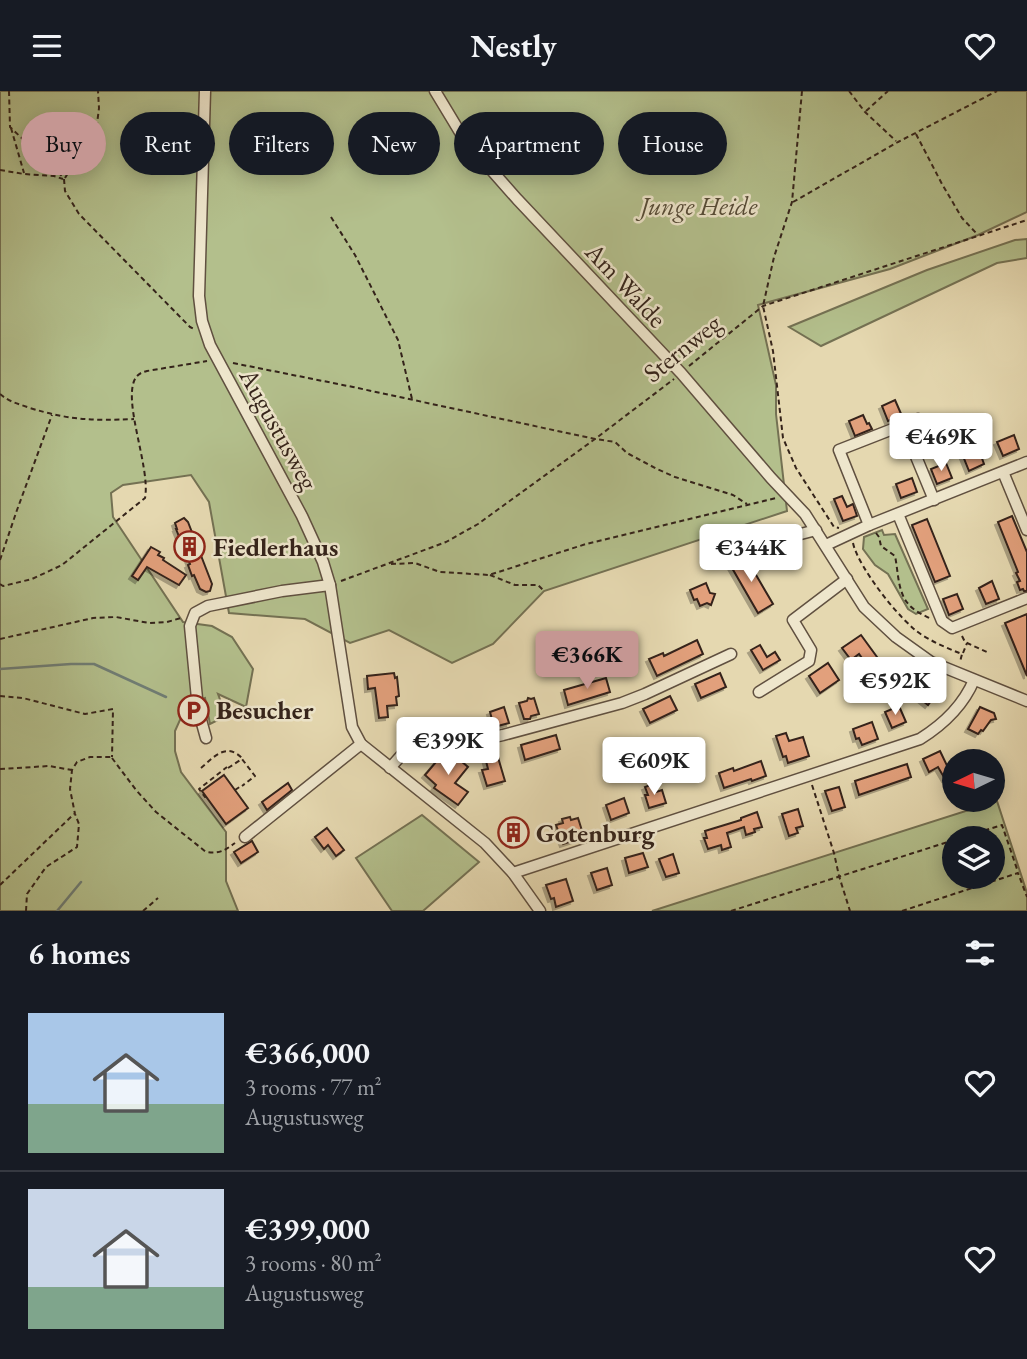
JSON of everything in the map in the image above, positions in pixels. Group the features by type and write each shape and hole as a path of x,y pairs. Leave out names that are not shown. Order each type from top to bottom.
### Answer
{"street":[{"name":"Augustusweg","path":"205,91 199,296 204,332 217,361 302,516 323,562 330,586 352,727 361,744"},
{"name":"Am Walde","path":"435,91 464,139 681,373 805,515 864,607 896,637 931,662 1027,701"},
{"path":"869,525 839,450 918,419 925,440 911,446"},
{"path":"903,425 934,500"},
{"path":"825,545 1027,462"},
{"path":"1003,472 1027,530"},
{"path":"898,513 942,621 947,626 952,628 1027,598"},
{"path":"713,557 816,530"},
{"path":"759,692 809,661 811,650 793,620 847,579"},
{"path":"206,738 198,709 190,627 195,613 208,606 282,591 330,586"},
{"path":"390,768 414,741 485,739 503,735 645,694 732,654"},
{"path":"513,873 920,739 947,720 968,694 974,680"},
{"path":"245,837 264,819 361,744 485,843 513,873 540,911"}],"path":[{"path":"9,91 10,127 21,164"},
{"path":"98,91 97,124 64,179 65,191 79,214 190,327 204,332"},
{"path":"802,91 792,202 774,257 763,306 774,351 783,438 796,468 834,527 851,533 854,550 893,607 920,634 962,654"},
{"path":"849,91 865,112 898,142"},
{"path":"865,112 888,91"},
{"path":"792,202 898,142 997,91"},
{"path":"10,127 64,179"},
{"path":"915,133 955,207 978,235"},
{"path":"0,170 21,174"},
{"path":"39,175 64,179"},
{"path":"331,216 355,255 398,340 412,400"},
{"path":"763,306 1027,220"},
{"name":"Sternweg","path":"330,586 446,542 478,524 595,439 763,306"},
{"path":"0,584 3,586 32,579 62,565 145,498 143,460 131,404 133,384 139,374 217,361 615,442 627,453 657,469 733,495 747,504"},
{"path":"0,394 8,401 52,415 74,419 135,419"},
{"path":"0,560 52,415"},
{"path":"489,575 586,544 786,494"},
{"path":"869,525 879,537 881,546 895,556 897,578 908,603 914,610 935,622 942,621"},
{"path":"387,564 415,563 440,572 489,575 515,585 538,585 544,591"},
{"path":"0,639 93,618 116,617 149,623 167,622 195,613"},
{"path":"961,634 967,643 989,653"},
{"path":"958,666 967,643"},
{"path":"0,696 23,698 85,714 113,709 112,757 156,812 206,852 222,852 245,837"},
{"path":"201,768 225,751 236,753 255,776 235,790"},
{"path":"26,911 27,894 46,867 77,847 79,824 70,789 72,770 77,762 90,757 112,757"},
{"path":"206,796 199,789 243,759"},
{"path":"0,769 49,766 72,770"},
{"path":"810,775 850,911"},
{"path":"0,885 75,814"},
{"path":"1005,834 1027,897"},
{"path":"731,911 942,844"},
{"path":"902,911 1018,873"},
{"path":"143,911 158,898"}],"green space":[{"name":"Junge Heide","path":"0,91 1027,91 1027,212 978,235 890,269 758,305 776,385 776,414 787,511 544,591 493,644 452,663 389,630 350,643 305,619 229,613 209,502 191,475 123,485 111,493 113,517 183,622 212,626 232,637 253,669 246,707 218,694 226,716 210,724 205,698 188,702 175,731 175,751 181,772 226,832 226,881 238,911 0,911"},
{"path":"1027,239 1027,258 997,263 821,346 789,327 927,270 1015,240"},
{"path":"882,530 884,535 895,534 928,609 916,614 908,609 888,574 875,565 863,549 864,537"},
{"path":"962,812 1001,812 1027,893 1027,911 652,911"},
{"path":"422,815 479,862 423,911 392,911 356,858"}],"building":[{"path":"895,400 902,416 888,421 882,406"},
{"path":"863,415 872,429 855,436 849,421"},
{"path":"1014,435 1019,449 1003,456 997,442"},
{"path":"979,450 984,464 969,471 963,456"},
{"path":"946,463 952,478 937,484 931,469"},
{"path":"912,478 917,492 901,498 896,484"},
{"path":"842,496 847,507 853,504 857,516 843,521 834,499"},
{"path":"1012,516 1027,552 1027,591 1020,590 1018,572 998,522"},
{"name":"Fiedlerhaus","path":"184,518 188,522 212,584 210,591 200,589 188,565 190,564 175,523"},
{"path":"927,519 950,576 935,582 912,525"},
{"path":"151,547 160,552 158,555 164,558 163,560 186,575 179,585 147,567 138,580 132,576"},
{"path":"745,556 773,604 758,613 728,561"},
{"path":"992,581 999,599 986,604 979,588"},
{"path":"706,583 710,593 715,594 711,605 707,603 700,606 690,590"},
{"path":"957,594 963,609 949,615 943,599"},
{"path":"1027,614 1027,676 1005,623"},
{"path":"861,635 885,668 874,675 859,654 851,660 842,648"},
{"path":"697,640 703,654 657,676 649,659 663,653 664,656"},
{"path":"760,645 767,657 775,652 780,660 763,670 751,650"},
{"path":"828,663 839,680 820,693 809,676"},
{"path":"394,673 399,696 396,697 397,705 387,706 388,717 379,718 375,688 368,689 367,676"},
{"path":"720,673 726,687 701,698 695,684"},
{"path":"916,673 939,690 928,705 905,686"},
{"path":"606,678 610,692 568,705 564,690"},
{"path":"670,696 677,710 650,723 643,709"},
{"path":"528,698 534,698 539,714 524,719 519,703 527,701"},
{"path":"899,706 906,722 892,728 885,712"},
{"path":"504,707 509,723 494,727 490,712"},
{"path":"980,707 994,713 996,719 991,720 978,734 968,729"},
{"path":"872,722 878,739 862,745 859,738 856,739 853,729"},
{"path":"786,733 789,741 803,737 809,756 788,763 786,756 783,757 776,736"},
{"path":"556,735 560,749 525,760 521,745"},
{"path":"447,749 468,767 455,783 468,792 458,805 434,788 436,785 425,775"},
{"path":"940,751 942,774 938,767 929,772 923,759"},
{"path":"497,754 505,781 487,786 482,770 488,769 485,757"},
{"path":"761,761 766,776 724,788 719,773 733,768 734,771"},
{"path":"907,764 911,777 859,795 855,781"},
{"path":"224,775 248,808 226,824 202,791"},
{"path":"288,783 292,790 267,810 262,802"},
{"path":"653,784 656,792 662,790 666,803 649,808 645,787"},
{"path":"839,787 845,807 832,811 825,791"},
{"path":"624,798 629,813 611,820 606,805"},
{"path":"798,809 803,826 796,828 798,833 789,836 782,814"},
{"path":"757,812 762,827 746,835 744,827 727,833 731,847 722,850 721,845 708,849 704,838 707,838 705,831"},
{"path":"570,817 571,820 578,818 584,837 563,844 556,825 563,823 562,819"},
{"path":"327,828 344,850 336,856 328,845 324,849 315,837"},
{"path":"252,841 258,852 241,863 234,852"},
{"path":"643,853 648,867 629,873 625,858"},
{"path":"673,854 679,873 666,877 659,859"},
{"path":"607,868 612,885 597,890 591,873"},
{"path":"566,879 573,901 556,907 546,885"}],"waterway":[{"path":"0,669 94,664 166,697"},
{"path":"57,911 81,882"}],"place":[{"name":"Fiedlerhaus","path":"190,547"},
{"name":"Besucher","path":"193,710"},
{"name":"Gotenburg","path":"513,833"}]}
